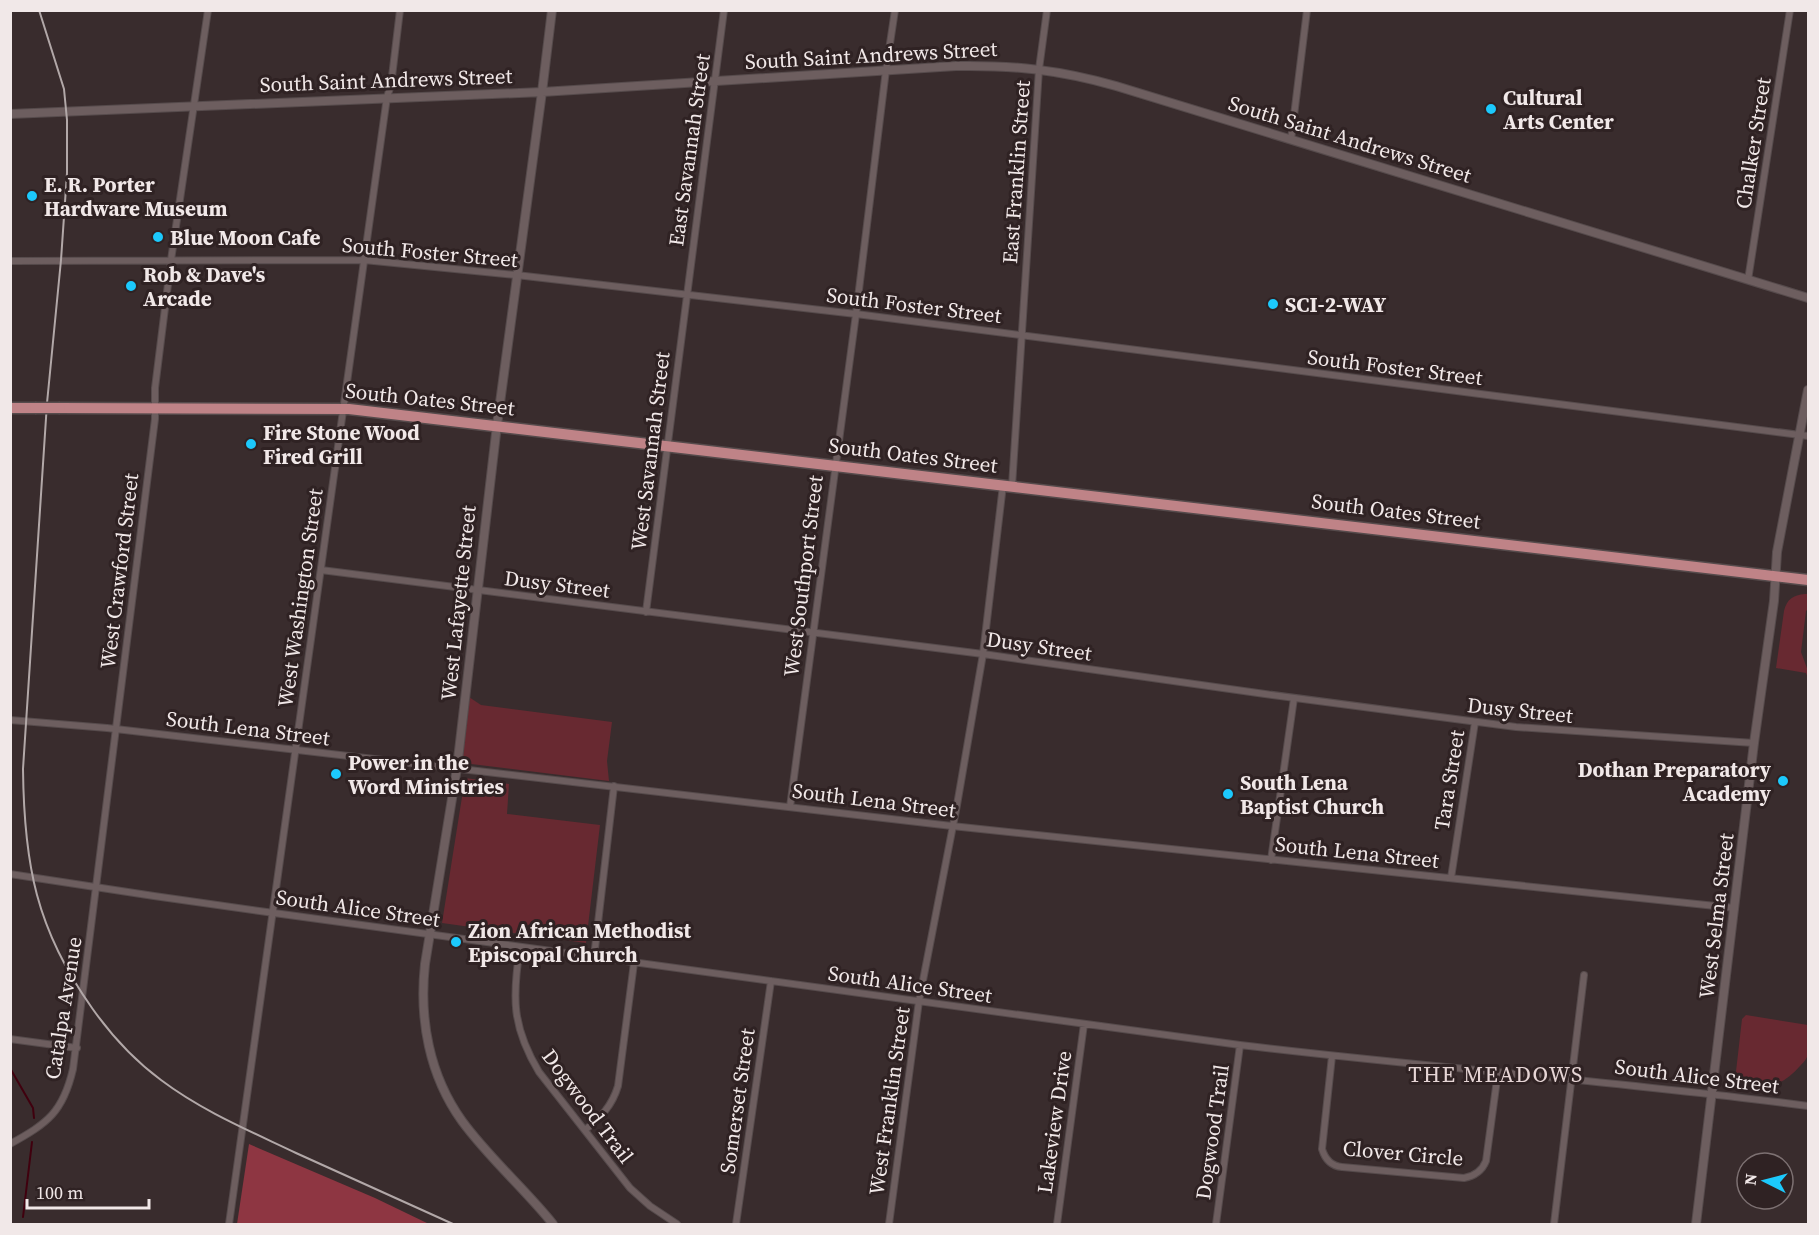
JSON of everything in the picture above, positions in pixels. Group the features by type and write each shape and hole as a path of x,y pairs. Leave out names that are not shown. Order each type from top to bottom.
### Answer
{"main road":[{"name":"South Oates Street","path":"10,408 342,408 1809,580"}],"street":[{"name":"West Crawford Street","path":"97,887 156,408 156,379 171,260 208,10"},
{"name":"West Washington Street","path":"230,1224 297,750 342,408 387,97 391,85 400,10"},
{"name":"West Lafayette Street","path":"552,10 496,425 457,768 429,934 422,986 422,1005 428,1044 446,1094 463,1122 553,1224"},
{"name":"East Savannah Street","path":"687,294 724,10"},
{"name":"West Southport Street","path":"790,807 895,10"},
{"name":"East Franklin Street","path":"1023,335 1040,69 1047,10"},
{"path":"1291,140 1308,10"},
{"name":"Chalker Street","path":"1748,280 1790,10"},
{"name":"South Saint Andrews Street","path":"10,114 542,92 992,65 1040,69 1071,74 1116,86 1809,298"},
{"name":"South Foster Street","path":"10,261 364,260 856,314 1804,435"},
{"name":"West Savannah Street","path":"646,612 687,294"},
{"name":"West Franklin Street","path":"889,1224 919,1001 983,654 1008,485 1023,335"},
{"name":"West Selma Street","path":"1696,1224 1754,743 1777,576 1777,552 1804,435 1809,390"},
{"name":"Dusy Street","path":"321,570 983,654 1475,722 1566,732 1754,743"},
{"path":"1271,860 1294,698"},
{"name":"South Lena Street","path":"10,720 117,729 952,826 1735,908"},
{"name":"Tara Street","path":"1451,878 1475,722"},
{"path":"594,957 614,786"},
{"name":"South Alice Street","path":"10,874 274,913 1240,1045 1712,1093 1809,1106"},
{"name":"Catalpa Avenue","path":"10,1144 38,1128 48,1119 60,1106 70,1084 77,1048 97,887"},
{"name":"Dogwood Trail","path":"520,947 514,986 518,1028 539,1072 630,1188 650,1206 677,1224"},
{"path":"585,1130 608,1109 618,1086 634,963"},
{"path":"1554,1224 1584,975"},
{"name":"Somerset Street","path":"735,1224 771,981"},
{"name":"Lakeview Drive","path":"1057,1224 1084,1024"},
{"path":"10,1039 77,1048"},
{"name":"Dogwood Trail","path":"1216,1224 1240,1045"},
{"name":"Clover Circle","path":"1332,1056 1322,1149 1327,1160 1342,1167 1464,1178 1474,1175 1482,1170 1486,1161 1498,1072"}],"shaded area":[{"path":"1808,594 1801,652 1808,671 1808,678 1806,673 1776,668 1785,607 1791,598"},
{"path":"469,697 481,705 612,722 607,761 609,781 463,763"},
{"path":"465,778 509,784 507,814 600,825 586,943 442,923"},
{"path":"1746,1015 1808,1025 1810,1044 1807,1058 1786,1079 1762,1089 1734,1089 1742,1019"},
{"path":"249,1144 375,1198 429,1224 237,1224"}],"waterway":[{"path":"10,1068 33,1108 34,1118"},
{"path":"23,1217 32,1142"}],"railway":[{"path":"39,10 64,89 67,120 67,173 47,403 23,769 26,835 37,894 46,923 73,979 99,1018 132,1056 161,1080 210,1111 244,1128 453,1224"}],"place":[{"name":"Cultural Arts Center","path":"1491,109"},
{"name":"E. R. Porter Hardware Museum","path":"32,196"},
{"name":"Blue Moon Cafe","path":"158,237"},
{"name":"Rob & Dave's Arcade","path":"131,286"},
{"name":"SCI-2-WAY","path":"1273,304"},
{"name":"Fire Stone Wood Fired Grill","path":"251,444"},
{"name":"Power in the Word Ministries","path":"336,774"},
{"name":"Dothan Preparatory Academy","path":"1783,781"},
{"name":"South Lena Baptist Church","path":"1228,794"},
{"name":"Zion African Methodist Episcopal Church","path":"456,942"}],"district":[{"name":"THE MEADOWS","path":"1496,1074"}]}
